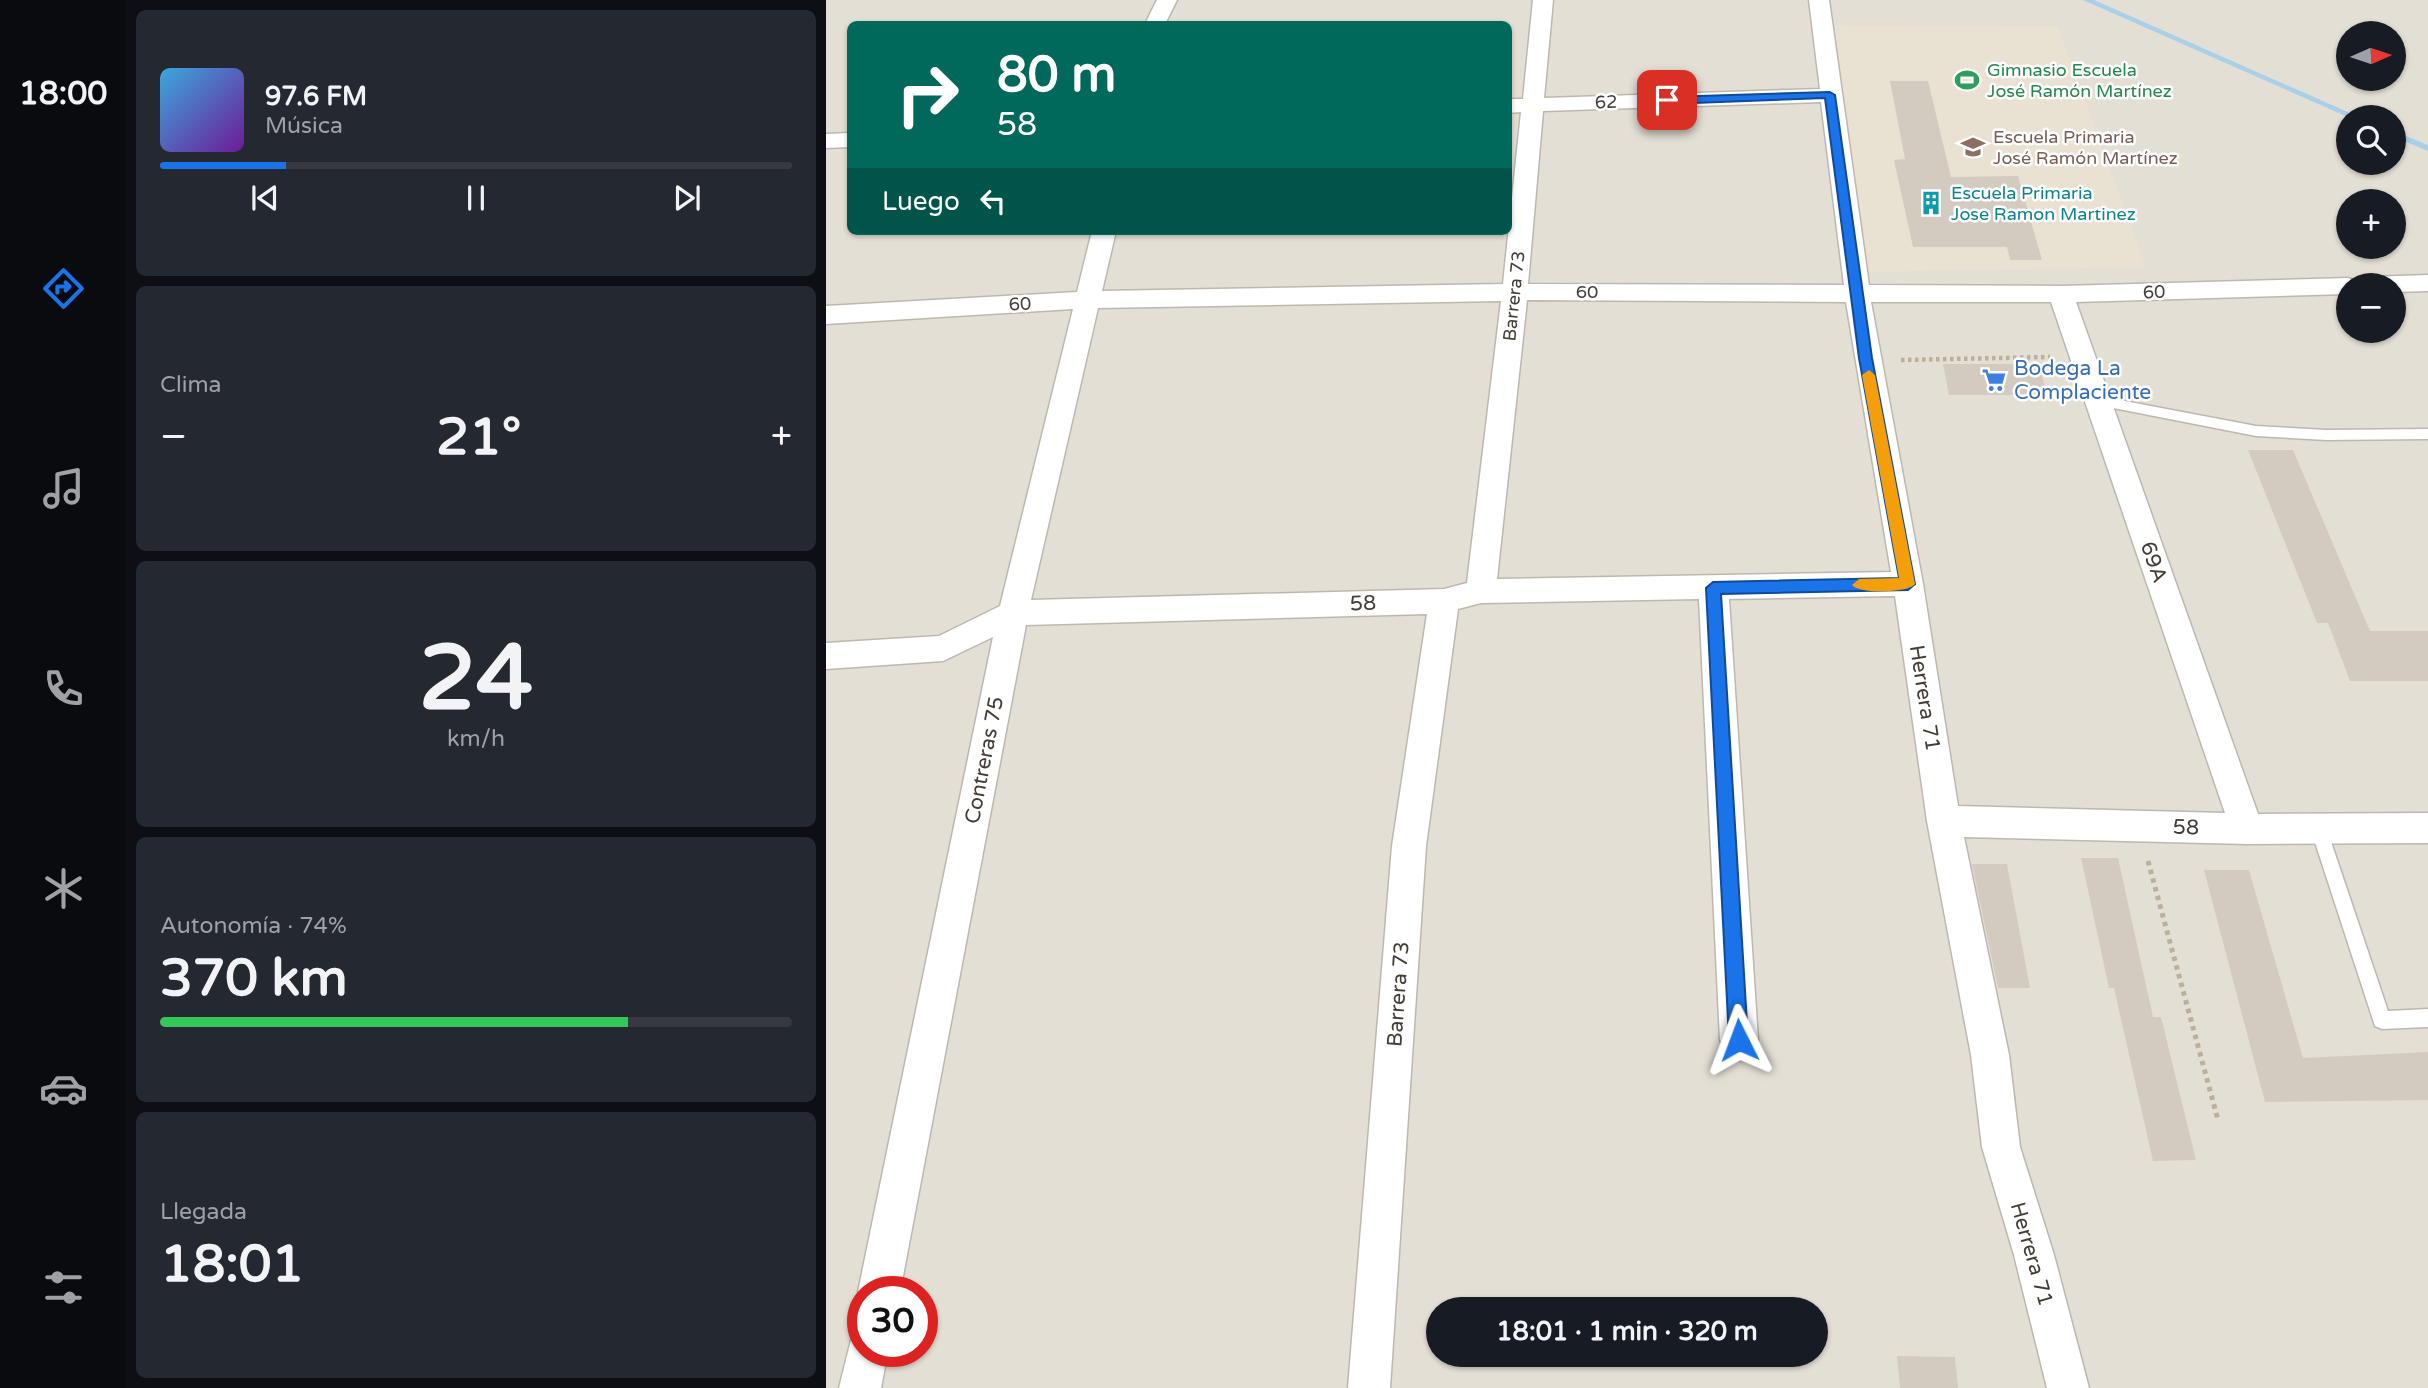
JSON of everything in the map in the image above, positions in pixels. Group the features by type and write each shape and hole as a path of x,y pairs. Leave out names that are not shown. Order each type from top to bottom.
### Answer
{"street":[{"path":"1156,21 1167,0"},
{"name":"Barrera 73","path":"1481,591 1516,292 1520,105 1543,0"},
{"name":"Herrera 71","path":"1819,0 1866,358 1908,584 1944,821 1990,1055 2001,1147 2034,1255 2068,1388"},
{"name":"62","path":"1520,105 1830,95"},
{"path":"826,141 847,140"},
{"name":"Contreras 75","path":"882,1276 1013,613 1103,235"},
{"path":"2406,284 2428,284"},
{"name":"60","path":"826,315 1089,300 1516,292 2061,294 2336,286"},
{"name":"69A","path":"2061,294 2247,829"},
{"name":"58","path":"826,656 943,648 1013,613 1444,601 1481,591 1908,584"},
{"path":"1713,588 1739,1040"},
{"name":"Barrera 73","path":"1369,1388 1409,846 1444,601"},
{"name":"58","path":"1944,821 2247,829 2428,828"},
{"path":"860,1388 864,1367"}],"lane":[{"path":"2098,401 2256,431 2326,435 2428,434"},
{"path":"2319,830 2382,1020 2428,1017"}],"path":[{"path":"1866,358 1920,360 1940,357 2082,356"},
{"path":"2138,825 2218,1121"}],"shaded area":[{"path":"826,0 2428,0 2428,1388 826,1388"},
{"name":"Escuela Primaria José Ramón Martínez","path":"1827,25 2058,27 2146,267 1861,272"}],"building":[{"path":"1890,81 1928,81 1951,177 2018,176 2042,260 2010,260 2007,247 1913,247 1894,160 1905,159"},
{"name":"Bodega La Complaciente","path":"1943,364 2039,364 2047,395 1949,395"},
{"path":"2248,450 2293,450 2370,631 2428,631 2428,681 2350,681 2328,623 2317,623"},
{"path":"2081,858 2118,858 2153,1017 2161,1017 2196,1160 2153,1161 2114,988 2109,988"},
{"path":"1972,864 2007,864 2030,988 1998,988"},
{"path":"2204,870 2249,870 2303,1058 2428,1052 2428,1100 2265,1102"},
{"path":"1897,1356 1955,1357 1958,1388 1900,1388"}],"waterway":[{"path":"2087,0 2336,109"},
{"path":"2406,139 2428,148"}],"slow traffic":[{"path":"1859,585 1908,584 1869,375"}],"place":[{"name":"Gimnasio Escuela José Ramón Martínez","path":"1967,80"},
{"name":"Escuela Primaria José Ramón Martínez","path":"1973,147"},
{"name":"Escuela Primaria Jose Ramon Martinez","path":"1931,203"},
{"name":"Bodega La Complaciente","path":"1994,380"}],"route":[{"path":"1667,100 1830,95 1866,358 1908,584 1713,588 1739,1040"}]}
